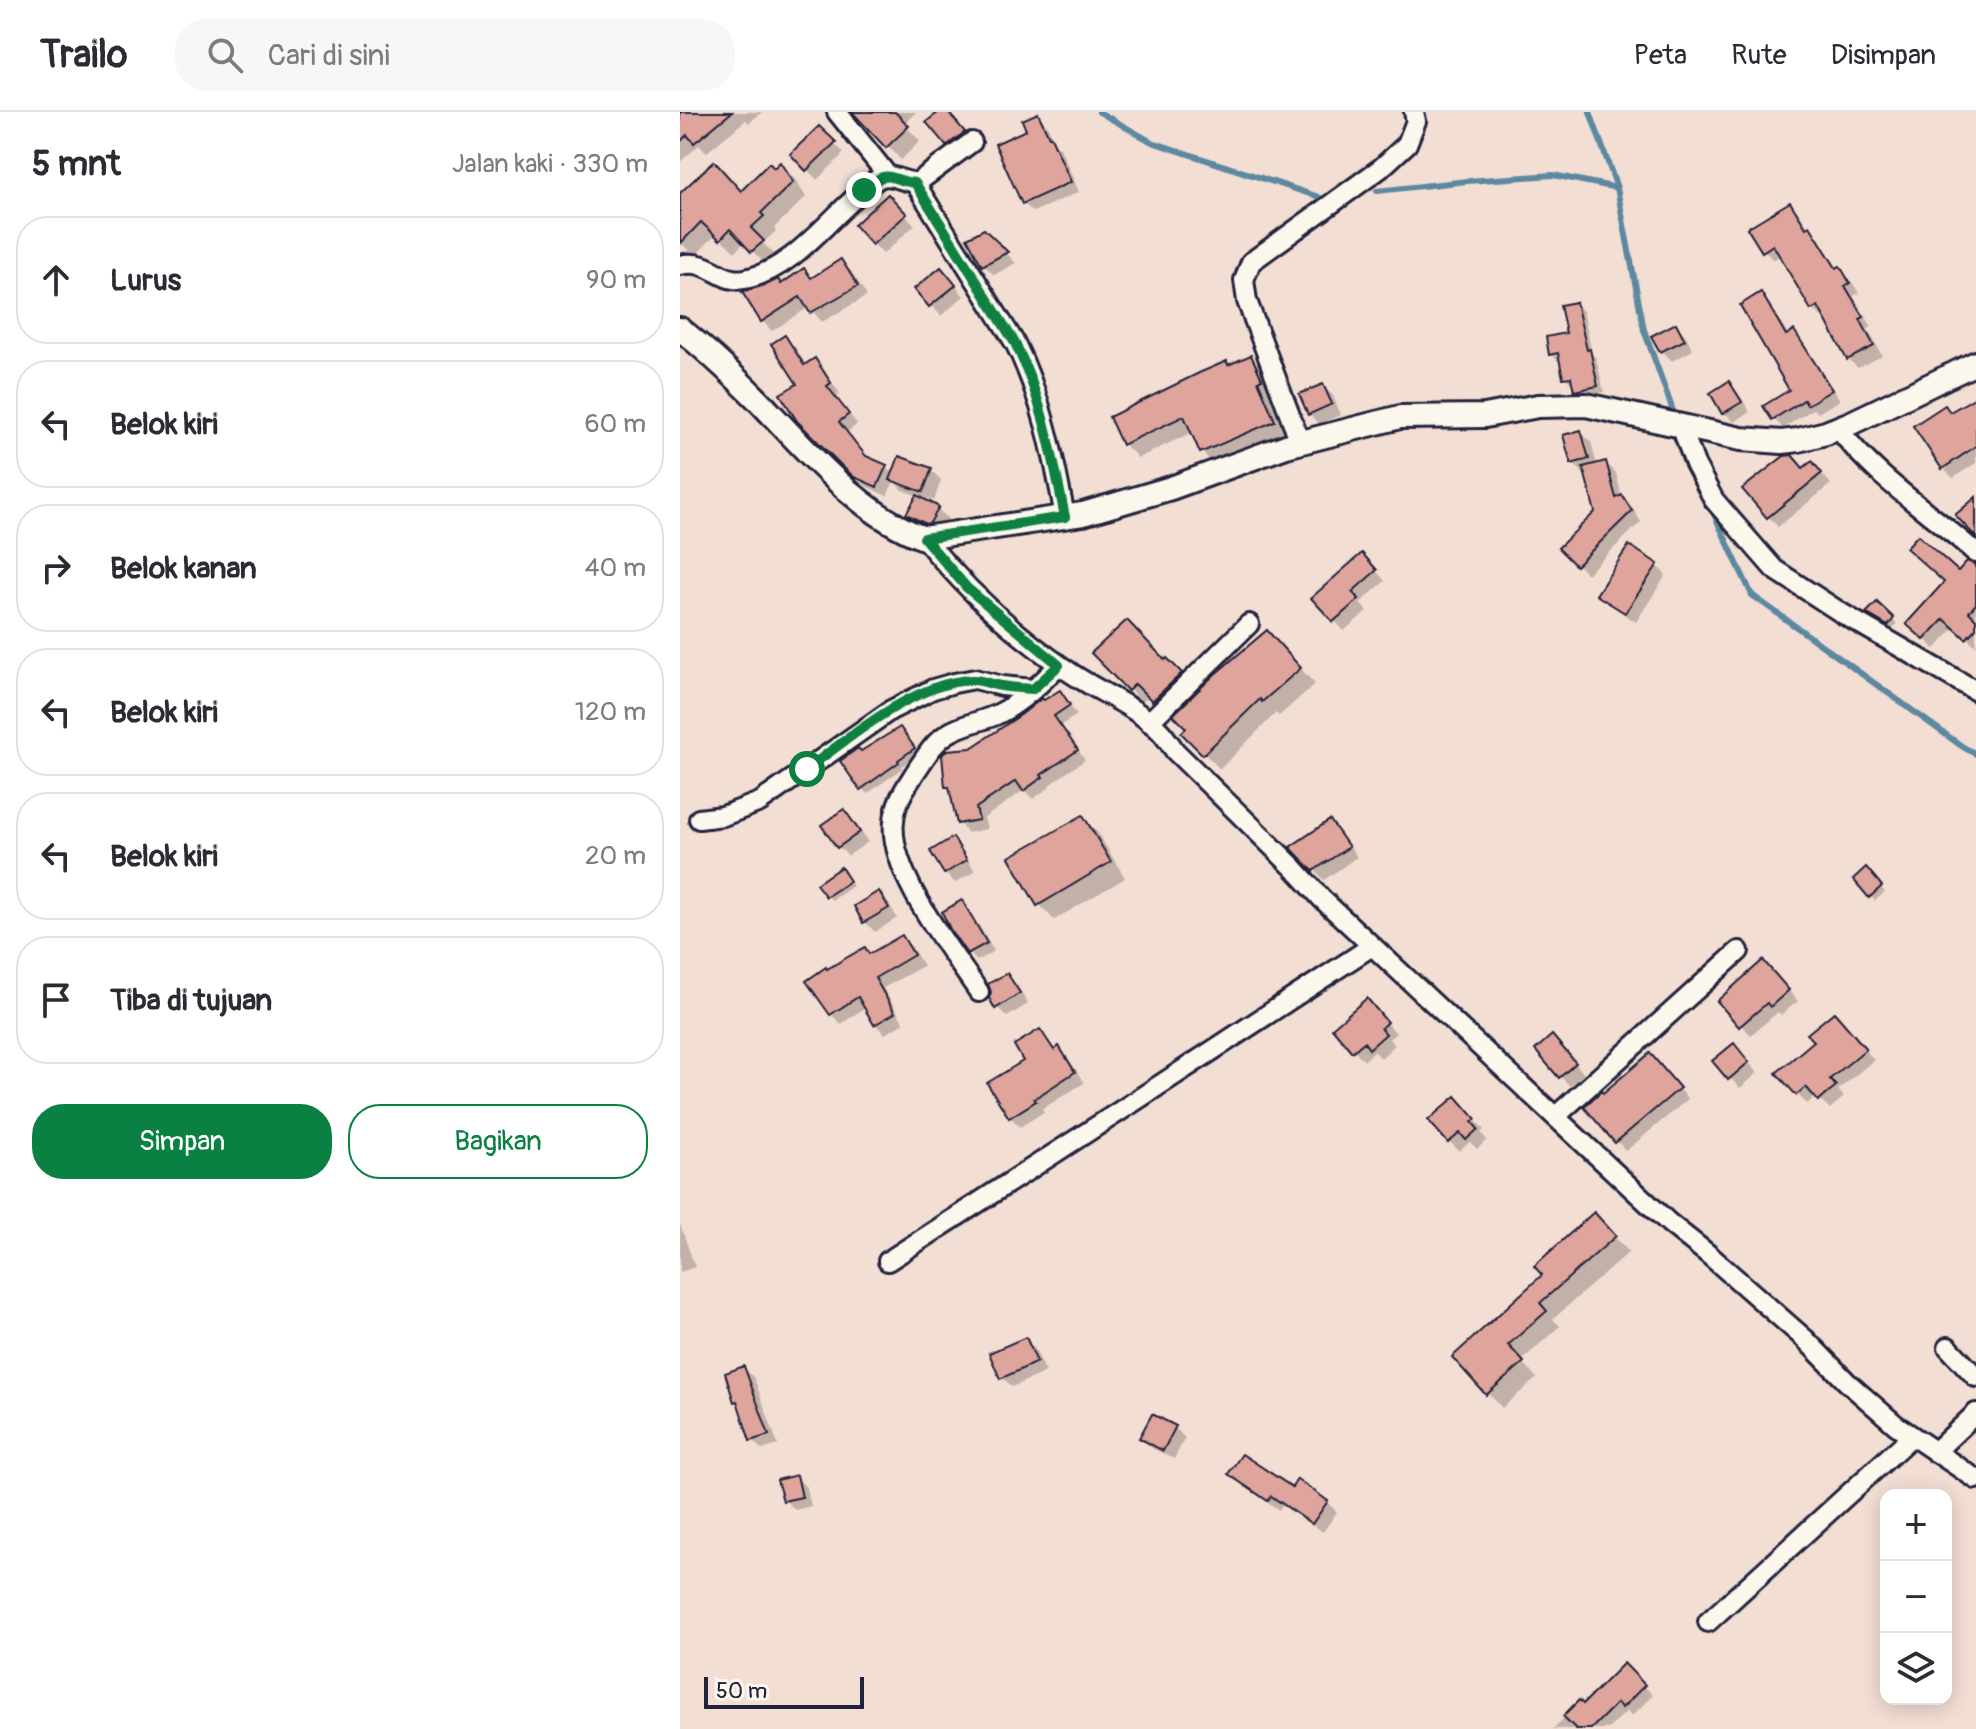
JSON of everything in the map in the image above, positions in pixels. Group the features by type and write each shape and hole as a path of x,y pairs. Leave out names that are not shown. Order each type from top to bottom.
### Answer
{"street":[{"path":"837,112 888,176"},
{"path":"1300,442 1247,301 1244,280 1251,262 1381,168 1407,144 1416,121 1414,112"},
{"path":"680,265 702,265 736,280 764,273 783,263 874,181 888,176 915,183 972,142"},
{"path":"915,183 1025,364 1047,433 1065,517"},
{"path":"680,329 732,373 814,459 850,491 904,531 924,538 1083,514 1171,488 1300,442 1400,417 1485,416 1538,406 1586,405 1741,439 1782,442 1811,438 1913,395 1976,363"},
{"path":"1681,426 1695,464 1714,500 1774,569 1843,614 1976,691"},
{"path":"1838,428 1876,470 1976,553"},
{"path":"924,538 967,588 1059,665 1140,714 1160,731 1175,751 1322,899 1669,1223 1805,1339 1847,1382 1896,1425 1976,1479"},
{"path":"1149,722 1249,624"},
{"path":"979,992 940,935 903,870 896,850 893,822 897,803 941,739 1002,712 1059,665"},
{"path":"699,819 723,816 760,802 891,710 933,689 975,679 1033,689"},
{"path":"888,1261 1372,946"},
{"path":"1556,1116 1739,951"},
{"path":"1948,1347 1976,1377"},
{"path":"1935,1452 1976,1413"},
{"path":"1708,1622 1912,1436"}],"building":[{"path":"680,112 732,112 694,143 687,135 680,142"},
{"path":"852,112 895,112 909,126 886,148"},
{"path":"939,112 948,112 965,132 946,146 926,122"},
{"path":"1038,113 1071,182 1022,204 995,144 1026,130 1022,120"},
{"path":"819,126 836,142 806,171 790,154"},
{"path":"714,161 741,191 769,163 774,168 780,162 793,182 761,213 764,216 751,228 764,241 751,252 730,229 720,240 701,222 680,244 680,193"},
{"path":"888,194 907,214 872,245 854,225"},
{"path":"1790,202 1806,228 1810,226 1836,268 1840,266 1850,283 1845,286 1864,317 1860,319 1874,346 1847,360 1818,306 1811,310 1773,245 1762,252 1747,228"},
{"path":"984,229 1008,252 982,266 967,238"},
{"path":"841,259 858,286 810,313 800,297 761,322 742,292 778,279 781,284 804,268 811,278"},
{"path":"941,267 956,285 929,307 914,289"},
{"path":"1761,292 1786,335 1794,330 1832,390 1807,405 1804,400 1772,420 1763,406 1789,390 1740,305"},
{"path":"1576,302 1598,386 1574,391 1571,377 1563,378 1558,353 1549,355 1546,337 1566,333 1560,305"},
{"path":"1676,323 1685,340 1660,352 1651,336"},
{"path":"785,335 804,365 815,358 831,383 827,386 849,414 839,422 866,456 887,465 877,487 854,477 844,468 797,421 780,394 797,384 771,344"},
{"path":"1251,355 1275,421 1200,453 1184,416 1122,445 1109,417 1199,373"},
{"path":"1729,381 1742,402 1722,414 1710,393"},
{"path":"1323,384 1332,404 1308,415 1299,394"},
{"path":"1976,397 1976,446 1942,469 1913,426 1945,405 1950,412"},
{"path":"1581,430 1589,459 1571,464 1563,435"},
{"path":"1792,455 1803,468 1812,461 1822,473 1767,518 1742,489 1784,456"},
{"path":"899,456 932,468 923,492 890,480"},
{"path":"1606,461 1616,498 1622,495 1632,511 1576,566 1558,548 1595,512 1583,467"},
{"path":"917,495 939,507 930,523 906,514"},
{"path":"1976,497 1976,537 1955,515"},
{"path":"1918,535 1958,571 1967,561 1976,565 1976,604 1969,612 1976,619 1976,628 1966,639 1944,619 1924,640 1906,624 1944,582 1906,548"},
{"path":"1629,545 1658,564 1625,613 1596,595"},
{"path":"1362,553 1377,570 1352,592 1359,599 1333,622 1311,598"},
{"path":"1877,602 1894,618 1888,626 1866,613"},
{"path":"1127,620 1165,660 1167,658 1182,673 1152,701 1135,684 1128,691 1091,653"},
{"path":"1267,630 1301,668 1262,702 1260,699 1203,755 1181,733 1186,728 1173,715"},
{"path":"1060,690 1070,705 1054,716 1078,750 1023,791 1016,781 976,808 979,820 957,824 949,787 945,787 942,755 947,750 971,748 1042,698 1044,700"},
{"path":"900,727 915,748 860,790 840,761 858,748 861,751"},
{"path":"844,809 860,832 837,848 821,825"},
{"path":"1083,815 1111,862 1037,906 1009,857"},
{"path":"1330,820 1349,847 1313,871 1290,847"},
{"path":"953,837 967,860 944,874 930,851"},
{"path":"841,867 850,881 826,897 816,884"},
{"path":"1866,867 1882,886 1869,898 1853,879"},
{"path":"879,891 889,908 863,923 854,906"},
{"path":"962,900 987,943 967,954 942,912"},
{"path":"902,935 914,955 875,978 895,1013 874,1025 858,997 830,1015 806,981 865,947 869,954"},
{"path":"1763,960 1789,990 1770,1007 1767,1003 1739,1027 1717,1001"},
{"path":"1007,973 1020,993 995,1009 989,998 991,992 988,984"},
{"path":"1367,998 1387,1022 1381,1028 1386,1034 1369,1049 1364,1042 1352,1052 1332,1028"},
{"path":"1834,1012 1866,1049 1830,1079 1836,1086 1818,1101 1806,1087 1796,1095 1776,1073 1814,1041 1807,1034"},
{"path":"1040,1029 1054,1050 1059,1046 1075,1072 1009,1118 987,1083 1023,1061 1014,1045"},
{"path":"1552,1035 1576,1063 1559,1078 1535,1050"},
{"path":"1734,1043 1749,1062 1728,1080 1712,1061"},
{"path":"1650,1053 1680,1088 1615,1143 1584,1107"},
{"path":"1456,1096 1476,1119 1472,1122 1478,1129 1466,1140 1460,1133 1448,1143 1428,1120"},
{"path":"1594,1212 1616,1236 1540,1303 1547,1311 1508,1345 1524,1362 1486,1395 1452,1357 1542,1275 1534,1266"},
{"path":"1026,1337 1037,1362 1000,1379 989,1353"},
{"path":"744,1366 769,1435 750,1441 725,1373"},
{"path":"1152,1414 1176,1426 1163,1451 1139,1438"},
{"path":"1242,1454 1292,1487 1297,1479 1328,1501 1312,1524 1271,1496 1268,1501 1228,1474"},
{"path":"797,1475 802,1497 783,1501 777,1480"},
{"path":"1624,1663 1645,1685 1622,1708 1617,1703 1591,1729 1576,1729 1563,1716 1579,1700 1583,1704"}],"waterway":[{"path":"1099,112 1152,142 1319,197"},
{"path":"1590,112 1617,188 1644,330 1676,419"},
{"path":"1377,191 1553,175 1617,188"},
{"path":"1711,508 1752,595 1976,754"}],"route":[{"path":"807,769 861,729 933,689 975,679 1033,689 1059,665 967,588 924,538 1065,517 1047,433 1025,364 915,183 884,176 864,190"}]}
